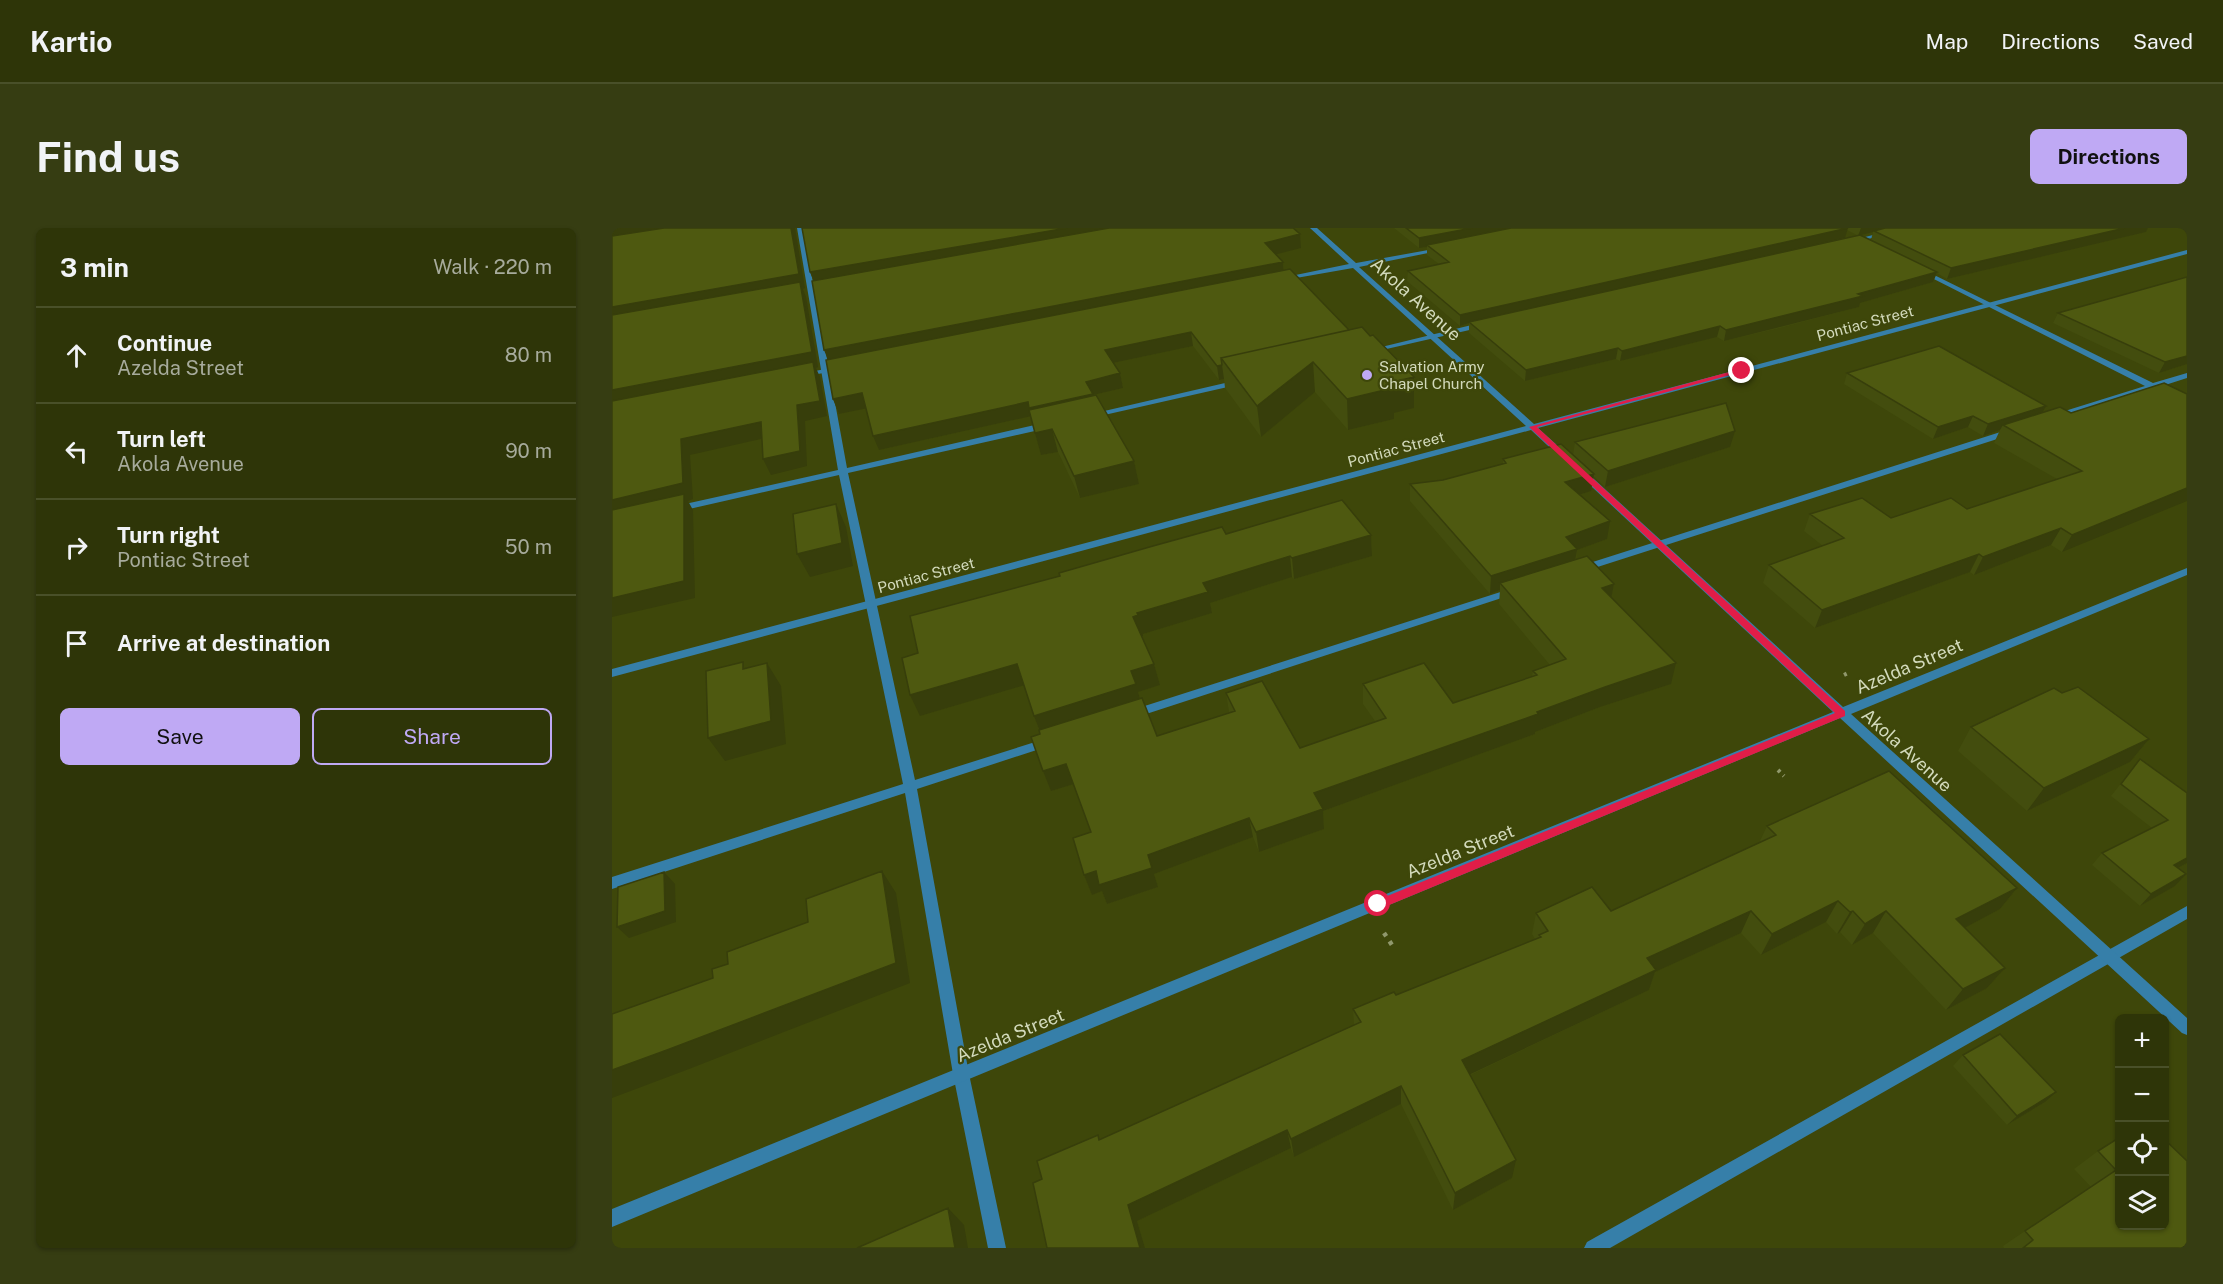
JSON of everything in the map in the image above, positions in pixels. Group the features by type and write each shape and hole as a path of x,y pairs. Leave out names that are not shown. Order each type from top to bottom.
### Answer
{"street":[{"path":"800,228 843,470 910,786 961,1074 997,1248"},
{"name":"Akola Avenue","path":"1313,228 2187,1028"},
{"path":"1868,245 1851,239 1909,228"},
{"path":"1272,282 1450,246"},
{"name":"Pontiac Street","path":"612,673 2187,252"},
{"path":"1910,265 2157,388"},
{"path":"1365,352 1490,323"},
{"path":"796,376 849,366"},
{"path":"1569,573 2035,424 2157,388 2187,375"},
{"path":"1082,417 1252,378"},
{"path":"670,510 1059,422"},
{"name":"Azelda Street","path":"612,1218 2187,571"},
{"path":"1126,717 1523,588"},
{"path":"612,883 1057,739"},
{"path":"1593,1248 2187,912"}],"path":[{"path":"1844,675 1850,672"},
{"path":"1383,931 1392,945"}],"building":[{"path":"664,228 791,228 799,274 612,307 612,236"},
{"path":"802,228 1067,228 810,272"},
{"path":"1109,228 1293,228 1300,234 1265,243 1283,262 824,350 812,281"},
{"path":"1406,228 1472,228 1419,238"},
{"path":"1511,228 1848,228 1460,315 1408,271 1449,262 1427,245"},
{"path":"1885,228 2125,228 1951,268 1874,231"},
{"path":"1860,235 1937,272 1858,294 1863,296 1726,330 1720,326 1622,351 1618,348 1526,370 1469,322"},
{"path":"1290,269 1349,330 1221,358 1222,365 1217,366 1191,332 1105,350 1120,373 1086,382 1093,394 1029,408 1028,402 873,436 862,393 833,399 826,360"},
{"path":"2187,277 2187,356 2165,362 2058,313"},
{"path":"800,282 812,352 612,390 612,315"},
{"path":"1362,327 1370,336 1373,335 1414,377 1389,383 1393,388 1347,399 1313,362 1257,406 1221,358"},
{"path":"1939,346 2046,406 1988,424 1973,416 1938,427 1847,373"},
{"path":"813,362 820,401 797,405 800,451 763,459 761,422 681,439 683,483 612,500 612,401"},
{"path":"2164,383 2187,394 2187,488 2072,535 2061,528 1983,557 1979,554 1822,610 1769,565 1844,538 1810,514 1862,498 1891,518 1951,498 1967,509 2082,471 2003,425 2060,407 2071,413"},
{"path":"1096,395 1134,461 1074,476 1052,429 1035,433 1029,410"},
{"path":"1726,403 1735,431 1608,471 1575,442"},
{"path":"1561,444 1594,474 1565,482 1610,521 1566,537 1577,549 1491,576 1410,484 1443,480 1506,463 1503,459"},
{"path":"684,494 684,581 612,598 612,510"},
{"path":"1342,500 1371,535 1292,558 1290,556 1203,583 1208,592 1137,613 1138,615 1133,617 1154,664 1131,671 1136,684 1034,716 1017,664 910,695 902,658 918,653 910,616 1060,576 1059,573 1222,527 1226,534"},
{"path":"836,504 842,543 797,554 793,514"},
{"path":"1587,556 1614,584 1602,588 1676,663 1314,793 1323,809 1256,832 1249,818 1148,855 1152,868 1099,885 1096,871 1084,875 1073,838 1091,832 1066,764 1043,771 1031,737 1040,734 1039,730 1142,698 1157,736 1235,711 1226,693 1262,681 1300,748 1386,718 1363,684 1424,663 1453,703 1537,675 1533,671 1566,659 1500,583"},
{"path":"743,662 743,669 767,663 771,721 708,738 706,671"},
{"path":"2078,687 2149,739 2044,788 1971,727 2054,688 2062,693"},
{"path":"2140,759 2187,793 2187,858 2174,865 2186,874 2151,894 2102,853 2168,820 2121,784"},
{"path":"1889,771 2017,888 1956,919 2005,968 1963,989 1886,911 1865,924 1853,911 1850,912 1838,901 1772,934 1751,911 1647,958 1656,970 1462,1060 1516,1160 1455,1193 1401,1086 1291,1139 1287,1130 1128,1205 1140,1248 1047,1248 1033,1183 1042,1179 1037,1161 1098,1135 1099,1140 1361,1022 1353,1009 1394,992 1396,995 1541,937 1539,935 1548,931 1536,913 1592,887 1611,911 1776,835 1767,826"},
{"path":"882,871 896,963 612,1070 612,1014 713,978 712,969 728,964 727,952 808,922 806,899"},
{"path":"664,872 665,911 617,927 618,887"},
{"path":"2000,1034 2056,1092 2017,1116 1963,1055"},
{"path":"2115,1140 2115,1169 2098,1151"},
{"path":"2169,1144 2187,1161 2187,1248 2023,1248 2033,1240 2025,1231 2115,1171 2115,1230 2169,1230"},
{"path":"948,1208 955,1248 857,1248"}],"place":[{"name":"Salvation Army Chapel Church","path":"1367,375"}],"route":[{"path":"1378,904 1842,714 1532,427 1742,371"}]}
